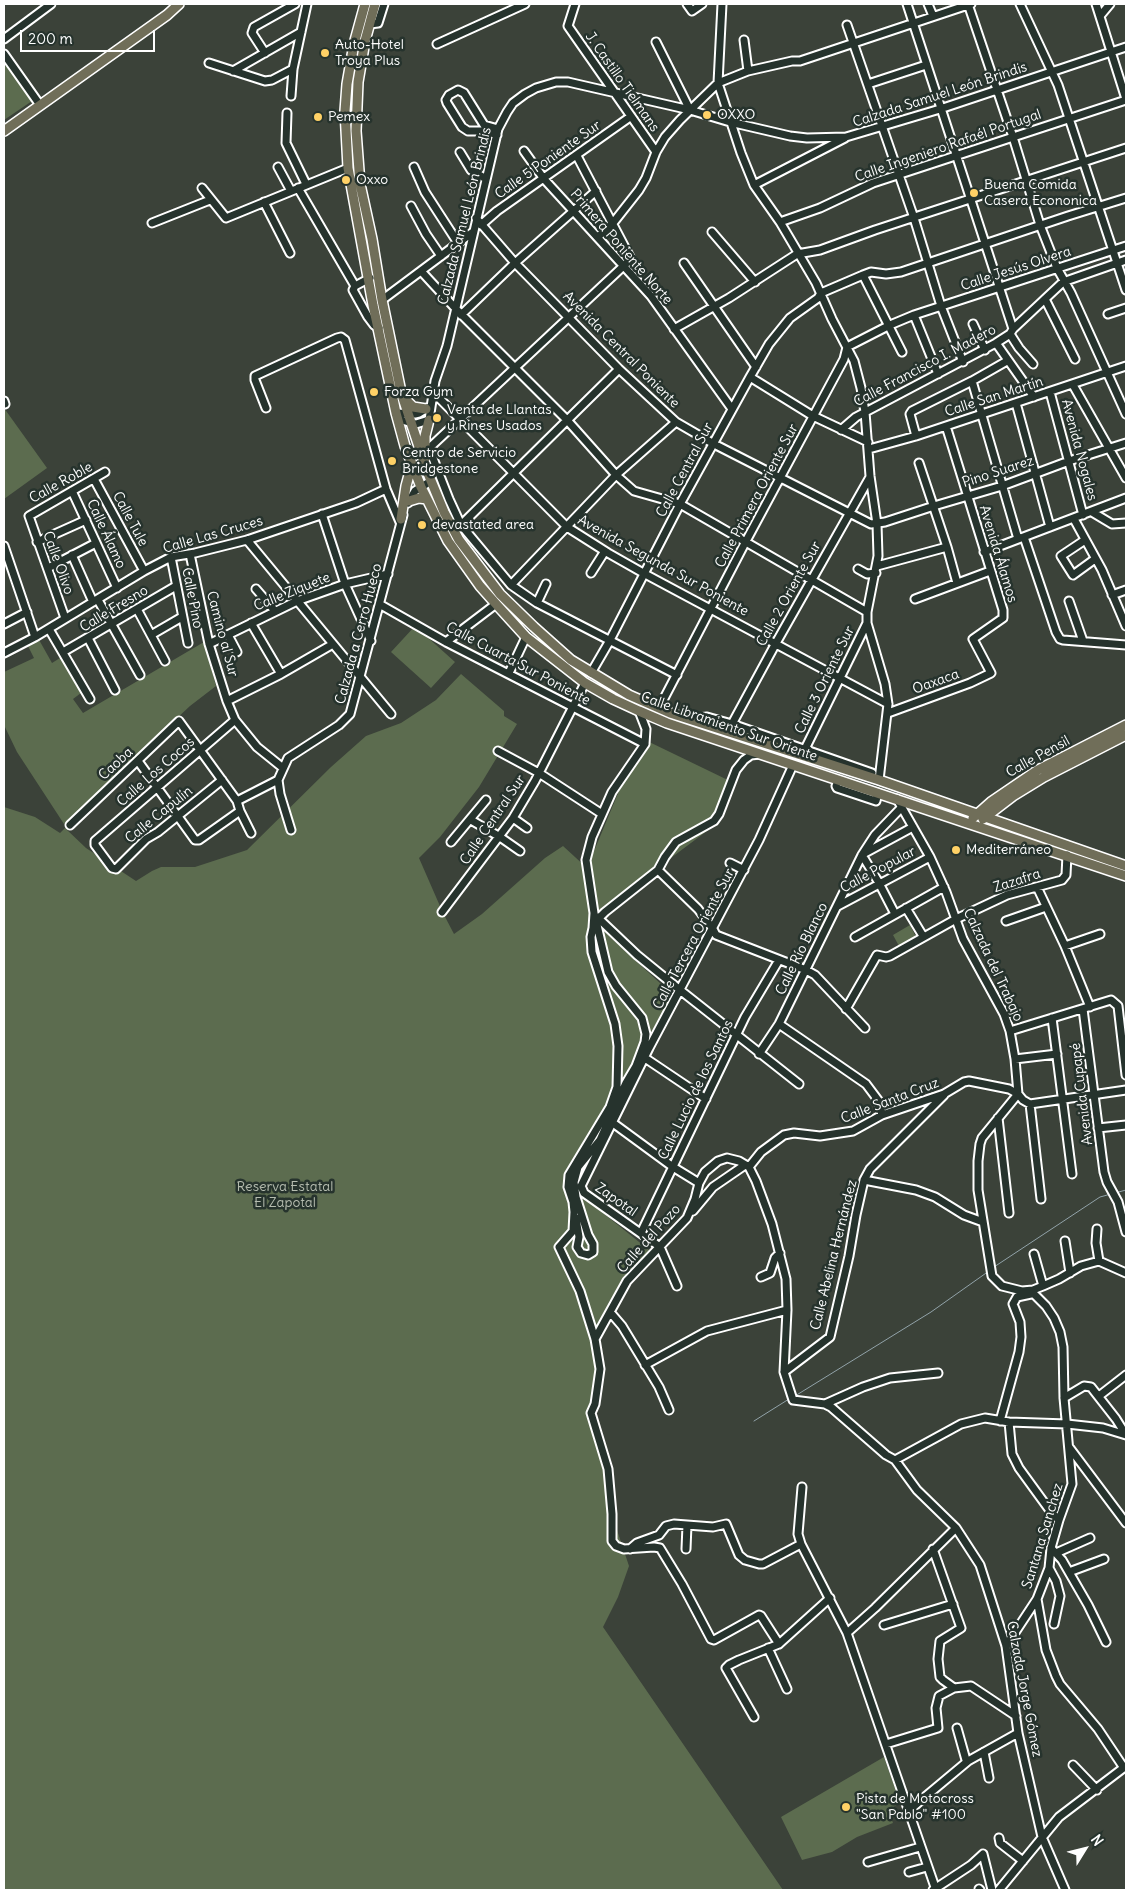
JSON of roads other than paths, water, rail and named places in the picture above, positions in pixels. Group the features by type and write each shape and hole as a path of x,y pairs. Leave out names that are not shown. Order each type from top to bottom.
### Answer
{"main road":[{"path":"4,131 167,15 179,4"},
{"name":"Calle Libramiento Sur Oriente","path":"365,4 354,44 347,84 345,111 348,168 370,278 373,305 405,446 427,499 448,541 480,586 526,637 585,683 638,711 667,723 838,780 862,792 878,793 897,799 1126,876"},
{"name":"Calle Libramiento Sur Oriente","path":"379,7 370,24 358,82 356,131 360,184 372,239 382,300 401,392 431,481 444,512 459,540 500,594 571,660 628,695 670,713 879,778 1126,866"},
{"path":"401,392 413,407 429,406"},
{"path":"427,471 425,436 428,420"},
{"path":"400,521 412,464"},
{"path":"409,501 420,498 427,499"},
{"name":"Calle Pensil","path":"974,824 998,797 1038,770 1126,725"},
{"name":"Calle Pensil","path":"980,815 1044,777 1126,735"}],"street":[{"path":"4,39 51,4"},
{"path":"264,53 252,30 254,27 295,4"},
{"path":"291,96 293,69 307,4"},
{"path":"437,44 525,4"},
{"name":"J. Castillo Tielmans","path":"573,4 568,26 656,152"},
{"path":"688,4 692,11 702,4"},
{"path":"907,4 985,243 1011,332 1019,348 1033,361"},
{"path":"928,4 933,16"},
{"path":"598,237 613,223 639,190 656,152 673,128 718,83 748,72 792,61 800,61 969,4 1040,225 1063,282 1071,293 1126,414"},
{"path":"1020,4 1053,72 1126,290"},
{"path":"1096,4 1126,99"},
{"path":"1100,16 1110,4"},
{"path":"670,713 686,714 698,718 707,717 732,724 805,749 879,778 888,704 885,684 867,623 867,612 876,570 877,524 870,476 865,412 854,361 800,255 754,185 730,122 718,83 720,5"},
{"path":"847,25 914,218 927,263 963,362"},
{"path":"232,71 301,32"},
{"path":"744,40 748,72"},
{"path":"656,42 690,110"},
{"name":"Calzada Samuel León Brindis","path":"428,420 429,406 447,346 498,132 513,103 536,88 556,82 568,82 690,110 730,122 807,138 846,137 940,109 1126,47"},
{"path":"4,54 40,105"},
{"path":"209,63 265,81 272,80 293,69"},
{"path":"868,84 926,65"},
{"path":"458,90 464,93 484,125 498,132 468,131 462,127 447,103 446,100 449,95 458,90"},
{"name":"Calle Ingeniero Rafaél Portugal","path":"780,222 820,208 873,183 1126,99"},
{"path":"287,112 286,143 306,184"},
{"name":"Calle 5 Poniente Sur","path":"481,225 630,117"},
{"path":"754,185 846,137"},
{"path":"674,329 755,282 797,254 820,250 1126,148"},
{"name":"Primera Poniente Norte","path":"524,151 544,179 651,296 732,409"},
{"path":"460,152 471,170 486,179"},
{"path":"576,156 631,259 427,450 462,525 511,586 537,603 609,642 677,675"},
{"path":"278,167 355,286"},
{"path":"414,167 425,192 458,243"},
{"path":"202,188 226,218 348,168"},
{"path":"462,314 515,263 596,192"},
{"path":"902,352 863,275 871,272 886,274 901,272 1126,198"},
{"path":"152,223 210,200"},
{"path":"264,202 290,253"},
{"path":"411,206 426,234 441,256"},
{"name":"Avenida Central Poniente","path":"476,218 515,263 620,369 676,422 714,444 849,514 871,524 877,524"},
{"path":"382,300 473,232"},
{"path":"712,232 755,282"},
{"name":"Calle Jesús Olvera","path":"846,347 914,315 1126,246"},
{"path":"1063,282 1126,260"},
{"path":"684,263 756,367"},
{"path":"421,271 456,309 567,420 616,475 634,492 680,504 810,581 867,612"},
{"name":"Calle Central Sur","path":"590,673 609,642 680,504 732,409 780,329 790,318 814,301 821,293 863,275"},
{"path":"370,278 355,286 353,290 356,298 374,325 379,328"},
{"name":"Calle Francisco I. Madero","path":"840,430 856,417 996,343 1011,332 1063,282"},
{"path":"1045,299 1075,359"},
{"path":"1108,314 1126,308"},
{"path":"914,315 938,374"},
{"path":"973,324 985,350"},
{"path":"266,408 254,378 341,337 345,340 386,489 400,521"},
{"path":"996,343 1007,361 1034,396"},
{"name":"Calle Primera Oriente Sur","path":"659,708 844,359 846,347"},
{"path":"916,436 910,414 912,411 1007,361"},
{"name":"Calle San Martín","path":"868,446 916,436 1126,366"},
{"path":"462,525 620,369"},
{"path":"750,377 813,416 868,446"},
{"path":"972,381 1002,486 1060,639 1126,645"},
{"path":"1073,384 1126,478"},
{"name":"Avenida Segunda Sur Poniente","path":"433,392 567,527 645,574 888,704"},
{"name":"Avenida Nogales","path":"1050,392 1083,515"},
{"path":"1016,402 1050,527"},
{"path":"410,419 429,406"},
{"path":"397,416 410,419 416,424 428,420"},
{"path":"511,586 616,475 676,422"},
{"name":"Avenida Álamos","path":"946,426 1003,610 1003,618 973,639 991,673"},
{"name":"Pino Suarez","path":"877,524 966,495 1002,486 1069,461 1126,443"},
{"path":"919,463 957,583"},
{"name":"Calle Roble","path":"29,516 105,472"},
{"name":"Calle 2 Oriente Sur","path":"732,724 870,476"},
{"name":"Calle Tule","path":"94,479 144,571"},
{"name":"Calzada a Cerro Hueco","path":"278,780 288,758 339,725 350,714 371,641 400,521 415,491 431,481"},
{"name":"Calle Las Cruces","path":"4,653 49,629 144,571 171,557 248,540 356,503 386,489"},
{"name":"Calle Álamo","path":"72,492 117,588"},
{"path":"984,552 1126,498"},
{"path":"1092,512 1112,524 1126,522"},
{"path":"322,514 345,584 371,641"},
{"name":"Calle Olivo","path":"29,516 65,618"},
{"path":"1074,519 1102,570 1126,626"},
{"path":"37,542 86,520"},
{"path":"248,540 391,714"},
{"path":"1086,540 1062,556 1073,575 1095,559"},
{"path":"48,568 96,543"},
{"path":"4,546 35,637"},
{"path":"858,569 867,574 947,547"},
{"path":"591,573 605,551"},
{"name":"Camino al Sur","path":"190,554 209,644 235,720 258,747 283,768"},
{"path":"72,555 96,601 140,675"},
{"name":"Calle Pino","path":"171,557 188,644"},
{"path":"915,600 990,571"},
{"name":"Calle Ziquete","path":"209,644 297,601 345,584 388,574"},
{"path":"537,603 546,584"},
{"name":"Calle Fresno","path":"63,652 176,586"},
{"path":"256,589 275,612"},
{"path":"1112,595 1126,590"},
{"path":"1069,601 1083,641"},
{"path":"446,642 496,604"},
{"name":"Calle Cuarta Sur Poniente","path":"380,605 446,642 645,744"},
{"path":"137,609 165,661"},
{"path":"4,624 27,612"},
{"path":"152,635 182,617"},
{"path":"251,623 282,674"},
{"name":"Calle 3 Oriente Sur","path":"805,749 867,623"},
{"path":"49,629 90,699"},
{"path":"228,635 237,652"},
{"path":"509,673 526,637"},
{"path":"88,638 115,690"},
{"path":"227,701 282,674 333,644"},
{"name":"Oaxaca","path":"888,713 970,683 991,673"},
{"name":"Calle Central Sur","path":"442,912 513,818 539,773 585,683"},
{"path":"596,916 591,937 592,952 606,994 618,1046 617,1087 610,1107 569,1175 568,1187 573,1202 579,1238 577,1247 581,1253 588,1255 593,1252 593,1244 588,1235 576,1197 574,1182 578,1168 600,1140 626,1083 636,1066 646,1034 642,1018 616,986 608,972 597,925 596,916 586,860 587,850 612,792 645,744 646,729 638,711"},
{"name":"Calle Los Cocos","path":"114,870 94,844 95,841 235,720"},
{"name":"Caoba","path":"70,824 179,721 201,750"},
{"path":"201,750 237,801 251,833"},
{"path":"498,751 539,773 602,814"},
{"path":"596,916 605,912 658,870 676,842 714,821 736,770 751,755 760,754"},
{"path":"138,761 195,840 198,840 240,811"},
{"name":"Calle Tercera Oriente Sur","path":"582,1190 581,1186 645,1058 744,870 793,765"},
{"name":"Calle Capulín","path":"114,870 146,839 158,832 222,780"},
{"path":"237,801 278,780 280,794 291,830"},
{"name":"Calzada del Trabajo","path":"897,799 930,857 964,939 996,996 1010,1031 1016,1059 1018,1094"},
{"path":"451,842 486,800"},
{"name":"Calle Río Blanco","path":"759,1054 779,1024 863,854 875,834 901,808"},
{"path":"513,818 527,828"},
{"path":"471,820 520,851"},
{"path":"895,914 863,854 913,827"},
{"name":"Zazafra","path":"846,1009 875,956 879,954 886,957 890,956 923,936 1007,895 1062,880 1066,875 1066,855"},
{"name":"Calle Popular","path":"837,906 930,857"},
{"path":"730,863 744,870"},
{"path":"658,870 686,896 716,935 815,975 865,1028"},
{"path":"855,937 944,887"},
{"name":"Avenida Cupapé","path":"1036,887 1065,946 1087,1008 1104,1172 1107,1182 1118,1202 1126,1232"},
{"path":"1006,921 1046,907"},
{"path":"906,908 923,936"},
{"path":"596,916 680,990 799,1084"},
{"path":"1065,946 1100,934"},
{"name":"Calle Lucio de los Santos","path":"641,1232 748,1011 779,960"},
{"path":"1010,1031 1111,1000 1118,1006 1123,1022 1126,1075"},
{"path":"1052,1018 1061,1100 1072,1174"},
{"path":"779,1024 866,1084 878,1100 882,1115"},
{"path":"1016,1059 1056,1054"},
{"path":"645,1058 706,1099"},
{"name":"Calle Santa Cruz","path":"691,1213 713,1187 747,1166 761,1152 784,1135 794,1133 820,1136 849,1132 859,1129 882,1115 944,1094 969,1081 1010,1089 1018,1094"},
{"path":"1033,1292 1002,1286 992,1276 982,1222 977,1180 980,1144 1018,1094 1020,1098 1030,1104 1126,1090"},
{"name":"Calle Abelina Hernández","path":"784,1372 830,1336 864,1180 879,1159 944,1094"},
{"path":"1030,1104 1041,1199"},
{"path":"998,1118 1009,1213"},
{"path":"613,1123 673,1167 699,1183"},
{"path":"1098,1128 1126,1125"},
{"name":"Calle del Pozo","path":"594,1339 627,1281 688,1218 699,1183 705,1172 722,1158 734,1159 747,1166"},
{"path":"747,1166 756,1181 772,1224 786,1278 787,1310 784,1372 793,1400 826,1404 863,1387 890,1378 938,1373"},
{"path":"864,1180 916,1190 935,1197 964,1215 982,1222"},
{"name":"Zapotal","path":"582,1190 641,1232 660,1248"},
{"path":"574,1212 573,1231 558,1247 580,1291 594,1339 600,1369 595,1404 590,1412 608,1469 612,1514 611,1538 616,1546 629,1549 654,1546 660,1548 682,1584 711,1639 714,1640 759,1615 779,1644"},
{"path":"1097,1230 1096,1243 1099,1260"},
{"path":"1065,1241 1070,1274"},
{"path":"660,1248 677,1286"},
{"path":"761,1277 770,1273 775,1258 780,1253"},
{"path":"1034,1254 1043,1286"},
{"path":"1000,1421 1019,1352 1020,1322 1013,1304 1017,1297 1033,1292 1082,1266 1099,1260 1126,1273"},
{"name":"Santana Sanchez","path":"1006,1646 1037,1599 1049,1568 1059,1520 1072,1484 1060,1332 1046,1306 1033,1292"},
{"path":"645,1365 707,1331 787,1310"},
{"path":"610,1312 622,1326 659,1387 669,1410"},
{"path":"1098,1396 1126,1375"},
{"path":"1064,1398 1087,1385 1091,1387 1126,1435"},
{"name":"Calzada Jorge Gómez","path":"826,1404 837,1411 886,1455 895,1460 916,1490 956,1528 980,1564 1006,1646 1018,1733 1042,1837 1065,1890"},
{"path":"895,1460 961,1424 985,1418 1008,1422 1066,1424 1103,1428 1126,1435"},
{"path":"1008,1422 1012,1454 1019,1468 1059,1520"},
{"path":"1069,1446 1126,1522"},
{"path":"802,1487 798,1534 801,1544 847,1633 886,1744 907,1812 936,1890"},
{"path":"629,1549 637,1543 659,1535 669,1524 713,1527 726,1524 739,1555 745,1560 759,1564 763,1564 801,1544"},
{"path":"686,1549 687,1525"},
{"path":"847,1633 956,1528"},
{"path":"1090,1538 1054,1550 1069,1572 1106,1642"},
{"path":"933,1549 961,1628 940,1641 938,1659 940,1677 954,1688"},
{"path":"1069,1572 1104,1559"},
{"path":"1049,1568 1056,1581 1060,1596 1054,1624"},
{"path":"754,1717 726,1668 779,1644 830,1598"},
{"path":"999,1890 1059,1817 1125,1767 1098,1729 1060,1684 1046,1650 1037,1599"},
{"path":"884,1625 953,1604"},
{"path":"768,1648 787,1689"},
{"path":"886,1744 938,1728 936,1708 939,1696 954,1688 971,1686 1016,1716"},
{"path":"957,1728 966,1760 968,1761"},
{"path":"907,1812 968,1761 1018,1733"},
{"path":"984,1752 989,1778"},
{"path":"1073,1765 1097,1790"},
{"path":"998,1838 1000,1843 1023,1861"},
{"path":"868,1862 920,1847"},
{"path":"931,1890 936,1890 983,1854 992,1890"},
{"path":"909,1872 927,1867"}],"waterway":[{"path":"1115,1193 1126,1190"},
{"path":"994,1267 1100,1197 1111,1194"},
{"path":"795,1396 931,1312 989,1271"},
{"path":"754,1421 789,1399"}],"place":[{"name":"Auto-Hotel Troya Plus","path":"325,53"},
{"name":"OXXO","path":"707,115"},
{"name":"Pemex","path":"318,117"},
{"name":"Oxxo","path":"346,180"},
{"name":"Buena Comida Casera Econonica","path":"974,193"},
{"name":"Forza Gym","path":"374,392"},
{"name":"Venta de Llantas y Rines Usados","path":"437,418"},
{"name":"Centro de Servicio Bridgestone","path":"392,461"},
{"name":"devastated area","path":"422,525"},
{"name":"Mediterráneo","path":"956,850"},
{"name":"Pista de Motocross \"San Pablo\" #100","path":"846,1807"}],"park label":[{"name":"Reserva Estatal El Zapotal","path":"285,1196"}]}
